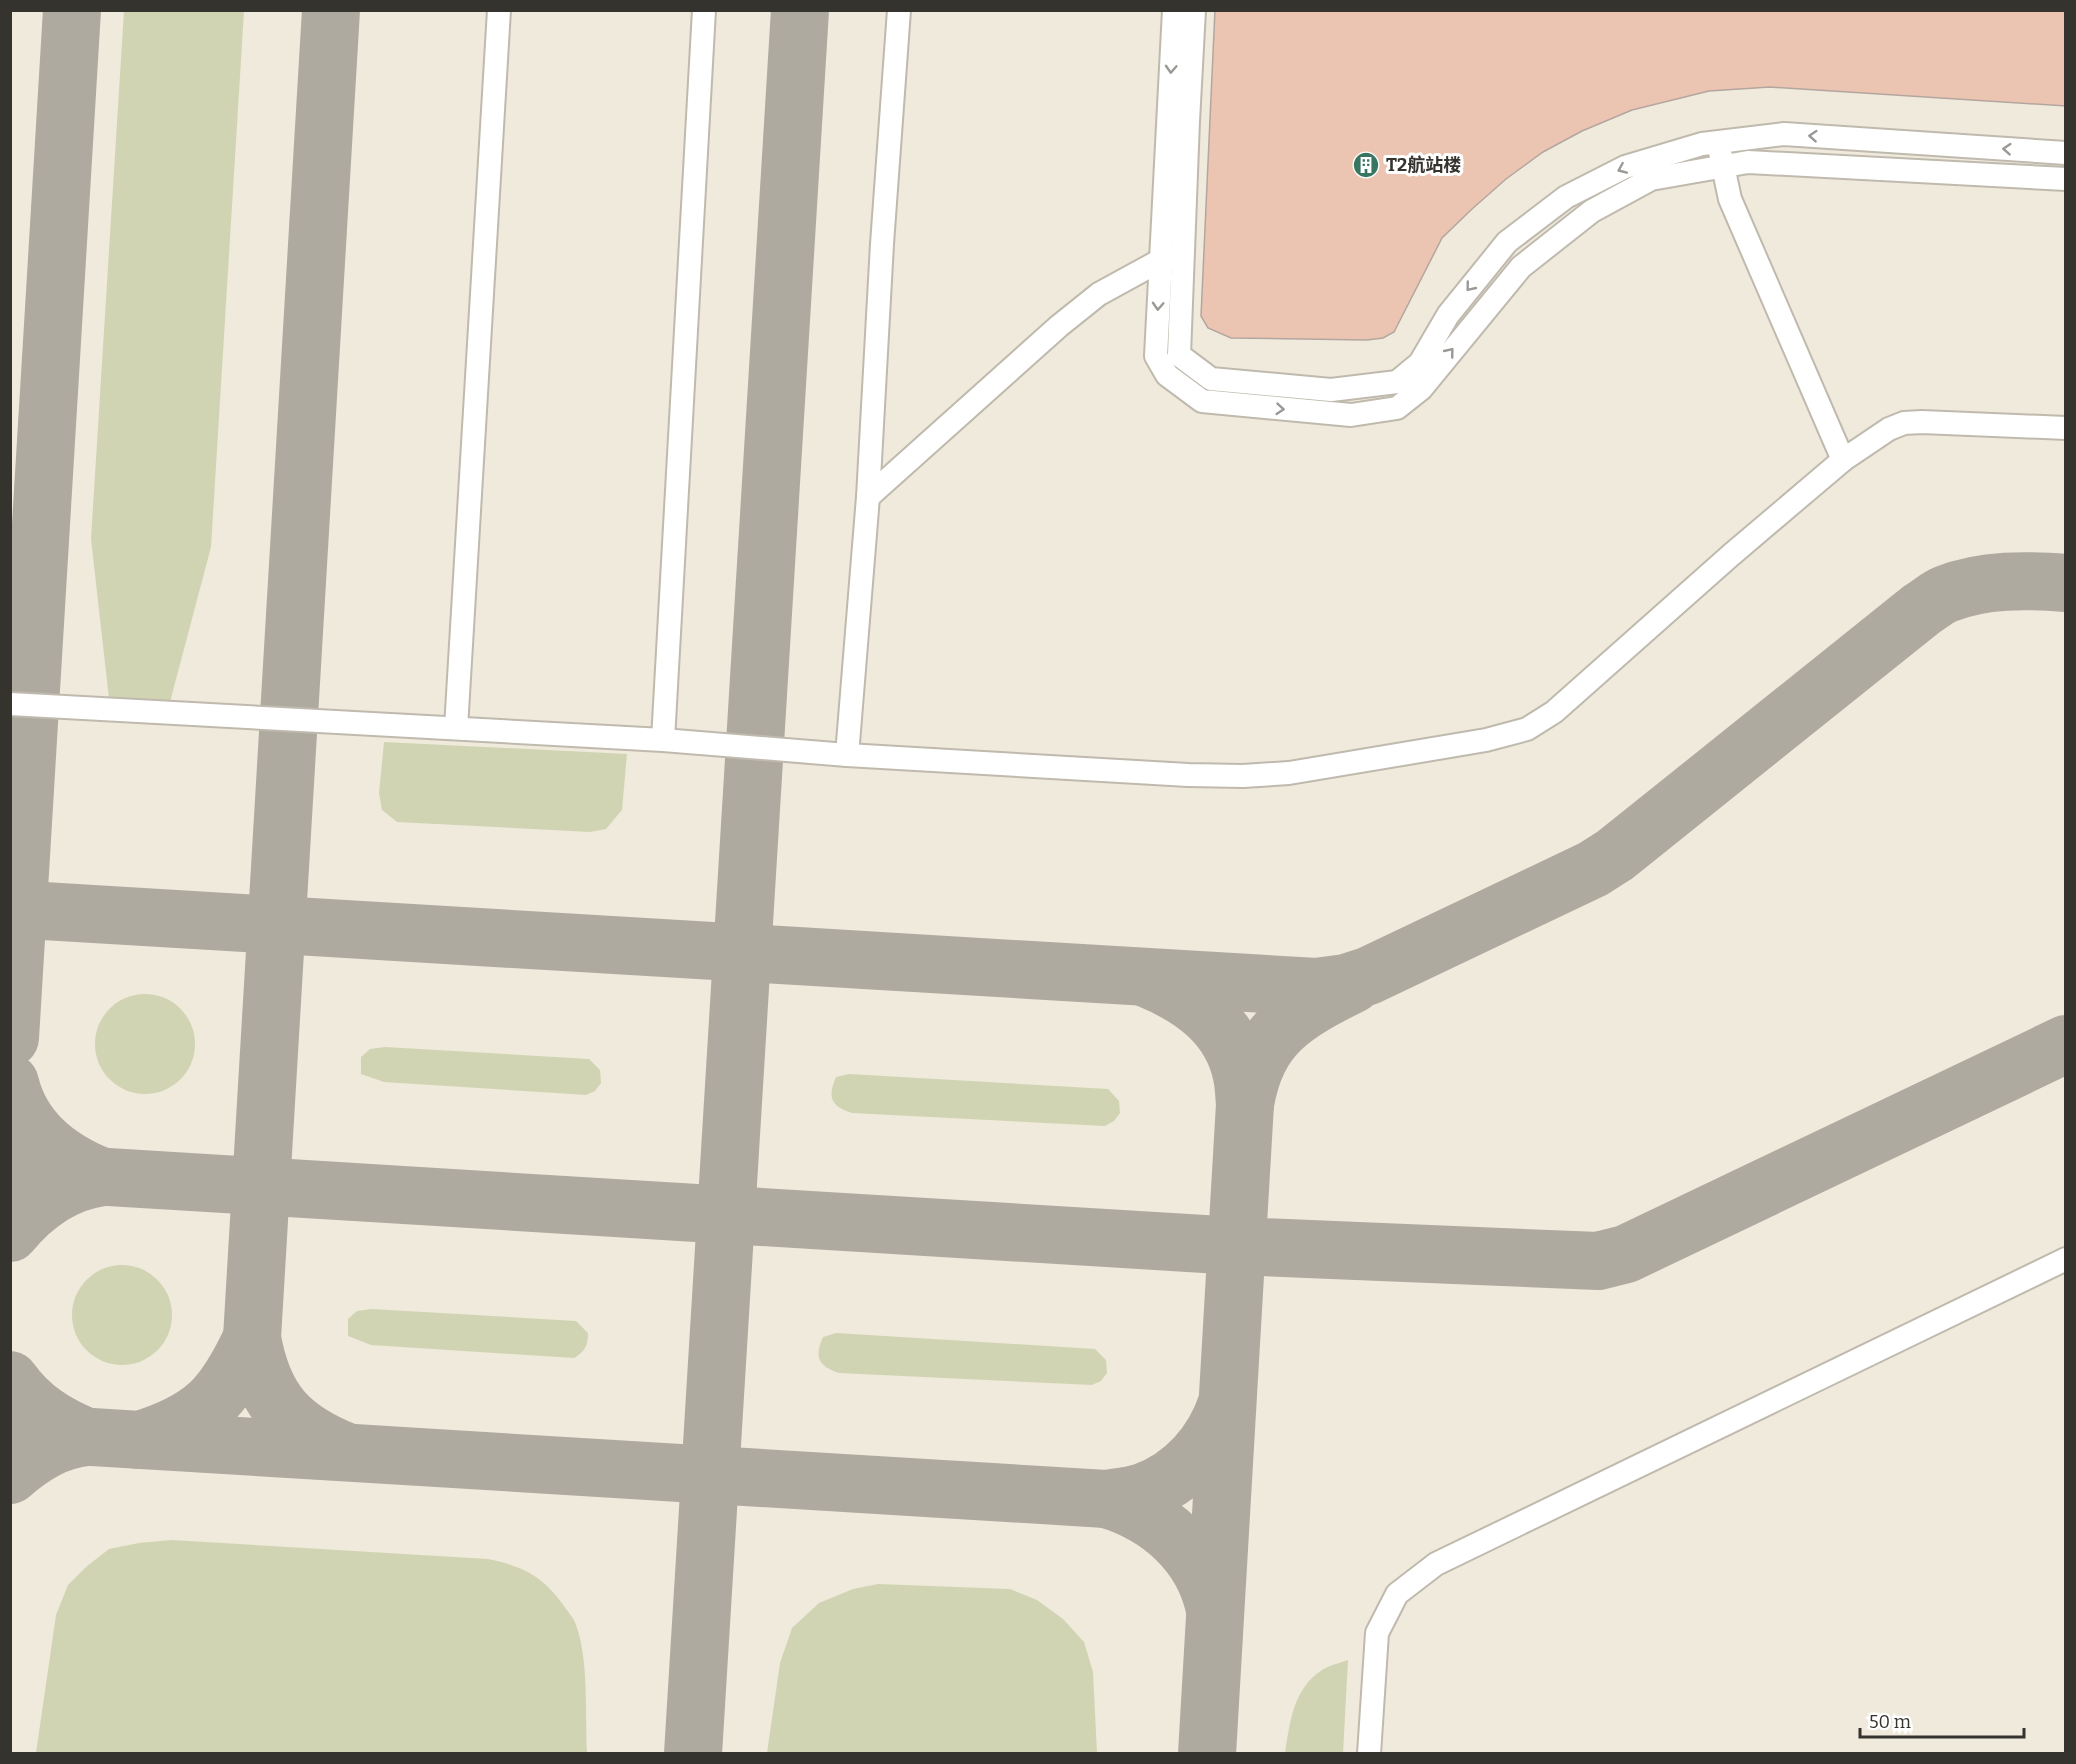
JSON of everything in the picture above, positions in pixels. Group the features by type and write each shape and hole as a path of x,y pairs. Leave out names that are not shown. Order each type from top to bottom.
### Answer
{"lane":[{"path":"456,729 499,10"},
{"path":"663,740 704,10"},
{"path":"847,755 868,497 882,244 899,10"},
{"path":"1174,10 1156,356 1167,375 1202,401 1351,415 1397,408 1421,389 1521,267 1592,211 1651,179 1748,162 2066,180"},
{"path":"1194,10 1179,355 1211,380 1331,390 1397,382 1420,363 1448,315 1507,242 1566,197 1625,167 1702,144 1784,134 2066,153"},
{"path":"1718,142 1730,199 1843,460"},
{"path":"868,497 1059,326 1099,294 1161,260 1183,255"},
{"path":"10,704 663,740 847,755 1188,775 1243,776 1289,773 1505,736 1527,729 1554,712 1731,555 1843,460 1889,429 1904,423 1922,422 2066,428"},
{"path":"1369,1754 1377,1633 1397,1594 1436,1564 2066,1259"}],"green space":[{"path":"124,11 244,11 211,547 170,702 109,699 91,539"},
{"path":"384,742 627,754 622,810 606,829 590,832 397,822 382,810 379,793"},
{"path":"145,994 173,1002 187,1016 195,1044 187,1072 173,1086 145,1094 117,1086 103,1072 95,1044 103,1016 117,1002"},
{"path":"385,1047 589,1059 600,1070 601,1083 595,1091 586,1095 384,1082 361,1074 361,1057 370,1049"},
{"path":"849,1074 1108,1089 1119,1101 1120,1113 1114,1121 1105,1126 852,1113 835,1104 832,1096 836,1077"},
{"path":"122,1265 150,1273 164,1287 172,1315 164,1343 150,1357 122,1365 94,1357 80,1343 72,1315 80,1287 94,1273"},
{"path":"372,1309 576,1321 588,1333 587,1341 585,1348 574,1358 371,1345 348,1336 348,1319 357,1311"},
{"path":"836,1333 1095,1349 1106,1360 1107,1373 1101,1381 1092,1385 839,1373 822,1364 819,1355 823,1337"},
{"path":"172,1540 488,1559 522,1569 548,1587 571,1615 576,1625 585,1671 587,1753 36,1753 56,1615 68,1585 109,1549"},
{"path":"878,1584 1010,1589 1037,1600 1063,1619 1084,1642 1093,1672 1097,1753 767,1753 780,1663 792,1628 819,1603 853,1589"},
{"path":"1348,1660 1343,1753 1285,1753 1294,1707 1305,1687 1322,1670"}],"building":[{"name":"T2航站楼","path":"1215,10 2066,10 2066,106 1770,87 1709,91 1632,110 1582,131 1543,152 1506,179 1472,209 1442,238 1394,332 1383,338 1367,340 1231,338 1208,328 1201,316"}],"taxiway":[{"path":"10,1038 72,10"},
{"path":"252,1338 331,10"},
{"path":"693,1754 800,10"},
{"path":"10,909 1316,987 1346,983 1368,976 1593,869 1615,855 1940,597 1960,589 1990,583 2020,581 2066,583"},
{"path":"1148,979 1194,1004 1219,1028 1237,1058 1243,1079 1245,1104 1207,1754"},
{"path":"1245,1104 1258,1060 1281,1029 1312,1006 1353,984"},
{"path":"10,1171 1237,1246 1598,1261 1626,1254 2066,1044"},
{"path":"10,1083 23,1115 44,1141 71,1162 103,1177 76,1184 51,1196 19,1222 10,1233"},
{"path":"140,1440 181,1424 210,1404 232,1376 252,1338 263,1379 282,1410 309,1433 347,1452"},
{"path":"10,1380 26,1399 44,1414 64,1427 87,1437 56,1445 28,1461 10,1475"},
{"path":"1215,1610 1201,1571 1177,1540 1144,1515 1106,1499 1143,1492 1172,1478 1206,1445 1227,1403"},
{"path":"10,1432 1106,1499"}],"place":[{"name":"T2航站楼","path":"1366,165"}]}
